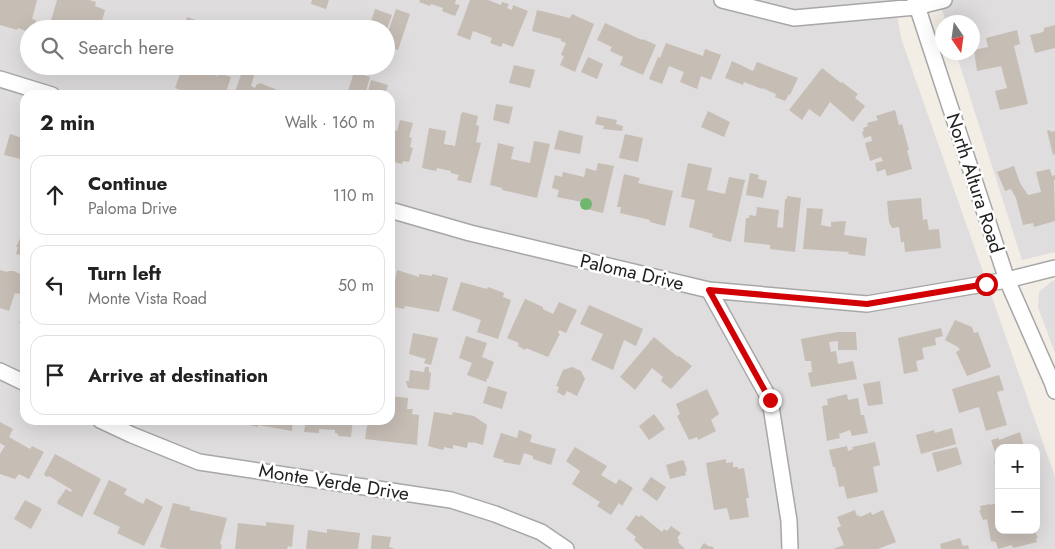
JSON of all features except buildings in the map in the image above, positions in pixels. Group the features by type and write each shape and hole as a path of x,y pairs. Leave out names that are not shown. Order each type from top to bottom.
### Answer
{"street":[{"path":"722,0 794,18 944,0"},
{"name":"North Altura Road","path":"915,3 1006,280 1055,391"},
{"path":"0,79 36,90"},
{"name":"Paloma Drive","path":"395,211 470,233 709,290 867,304 1006,280 1055,268"},
{"path":"709,290 770,400 788,521 790,549"},
{"path":"0,371 20,381"},
{"name":"Monte Verde Drive","path":"111,425 199,462 451,500 495,514 540,532 566,549"}],"shaded area":[{"path":"0,0 894,0 902,41 1055,477 1055,549 0,549"},
{"path":"939,0 1055,0 1055,252 1022,260 958,60 980,60 980,15 944,15"},
{"path":"1055,280 1055,353 1038,307 1039,292"}],"route":[{"path":"770,400 709,290 867,304 986,284"}]}
